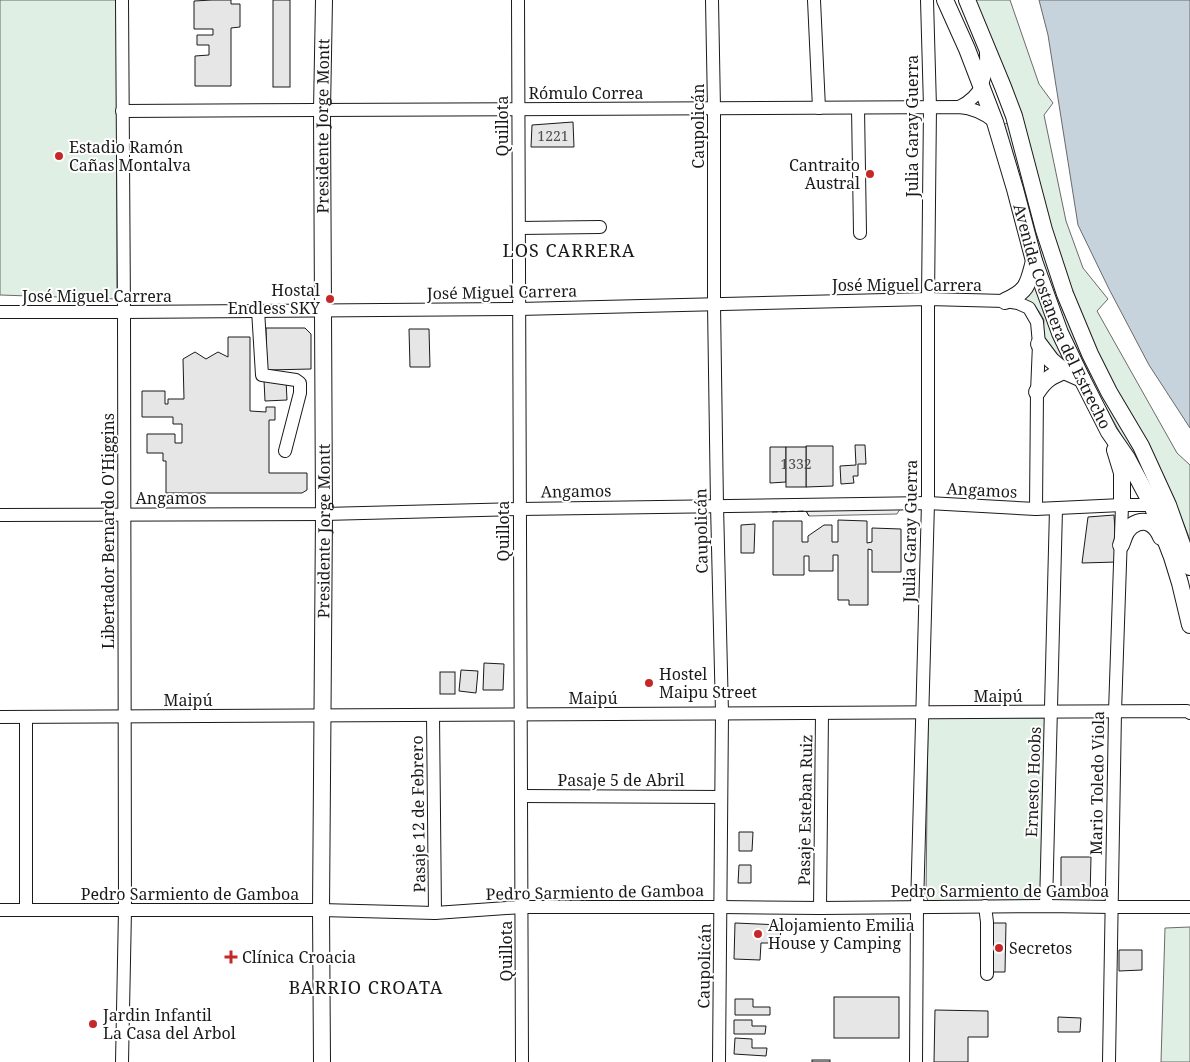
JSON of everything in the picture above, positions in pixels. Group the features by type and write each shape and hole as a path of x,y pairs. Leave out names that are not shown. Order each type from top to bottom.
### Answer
{"main road":[{"name":"Presidente Jorge Montt","path":"322,1062 321,910 324,514 322,110 324,0"},
{"name":"Avenida Costanera del Estrecho","path":"945,0 967,49 995,122 1034,261 1060,333 1109,432 1127,458 1152,504 1172,557 1190,625"},
{"name":"Avenida Costanera del Estrecho","path":"967,0 1014,116 1044,230 1065,294 1090,354 1109,392 1141,446 1175,523 1190,567"},
{"path":"1005,301 1023,290 1028,283 1034,261"},
{"path":"1039,344 1051,360 1064,371 1082,378"},
{"path":"1037,392 1052,375 1064,371"},
{"path":"1109,432 1122,473 1122,505"},
{"path":"1152,504 1175,523"},
{"path":"1121,545 1126,531 1132,525 1143,522 1151,523 1158,531 1172,557"}],"street":[{"name":"Libertador Bernardo O'Higgins","path":"122,0 125,910 122,1062"},
{"name":"Quillota","path":"518,0 522,1062"},
{"name":"Caupolicán","path":"712,0 716,505 722,714 719,1062"},
{"path":"814,0 819,108"},
{"name":"Julia Garay Guerra","path":"916,1062 917,907 928,503 930,107 927,0"},
{"path":"959,107 974,97 982,86 986,67 984,42"},
{"name":"Rómulo Correa","path":"122,111 959,107 980,112 995,122"},
{"path":"858,108 860,233"},
{"path":"519,228 600,227"},
{"name":"José Miguel Carrera","path":"0,312 519,309 928,299 1005,301"},
{"path":"1005,301 1018,303 1029,308 1037,322 1039,344 1036,509"},
{"path":"258,310 262,375 296,380 300,383 300,393 284,451"},
{"name":"Angamos","path":"0,515 324,514 716,505 928,503 1056,509 1152,504"},
{"name":"Mario Toledo Viola","path":"1109,1062 1115,712 1122,505"},
{"name":"Ernesto Hoobs","path":"1046,906 1056,509"},
{"name":"Maipú","path":"0,717 1189,711"},
{"name":"Pasaje Esteban Ruiz","path":"820,908 822,713"},
{"name":"Pasaje 12 de Febrero","path":"433,715 435,913"},
{"path":"26,717 26,910"},
{"name":"Pasaje 5 de Abril","path":"520,796 721,797"},
{"path":"986,906 987,974"},
{"name":"Pedro Sarmiento de Gamboa","path":"0,910 321,910 435,913 522,907 1190,906"}],"green space":[{"name":"Estadio Ramón Cañas Montalva","path":"0,0 117,0 117,299 0,295"},
{"path":"972,0 1010,0 1039,84 1053,103 1044,115 1066,221 1083,268 1108,299 1097,311 1177,453 1190,465 1190,540 1173,496 1109,379 1080,316"},
{"path":"1009,123 1024,183 1131,443 1162,503 1133,456 1077,356 1053,301 1004,124"},
{"path":"1033,281 1068,367 1046,349 1043,331 1044,320 1035,306 1018,299"},
{"path":"928,717 1044,718 1047,726 1041,900 928,901 926,895"},
{"path":"1190,927 1190,1062 1161,1062 1165,928"}],"shaded area":[{"path":"1039,0 1190,0 1190,428 1149,365 1078,225 1048,35"},
{"path":"900,509 897,514 809,516 806,511"}],"building":[{"path":"231,0 231,4 240,4 240,27 231,28 231,86 195,86 195,56 209,55 209,45 197,45 197,35 213,35 213,29 194,29 194,1"},
{"path":"273,0 290,0 290,87 273,87"},
{"path":"573,122 574,147 531,147 532,125"},
{"path":"266,328 305,328 311,334 311,369 267,370"},
{"path":"409,329 429,329 430,367 410,367"},
{"path":"228,337 250,337 250,411 266,412 266,407 275,407 275,420 269,420 269,473 307,473 307,490 302,493 166,493 166,461 163,461 163,453 147,453 147,434 175,434 175,443 182,443 182,424 173,424 173,417 142,417 142,391 165,391 165,404 168,404 168,399 184,399 183,359 195,352 206,359 218,352 228,357"},
{"path":"264,380 286,380 287,400 265,401"},
{"path":"855,445 865,445 866,464 858,464 858,476 853,476 854,483 841,484 840,466 856,465"},
{"path":"806,446 833,446 833,486 806,487"},
{"path":"770,447 786,447 786,482 770,483"},
{"path":"786,447 806,447 806,487 786,487"},
{"path":"1114,515 1117,562 1082,563 1088,517"},
{"path":"838,520 867,521 867,543 872,542 872,528 901,529 901,572 872,572 872,550 868,549 868,605 849,605 849,600 838,600 838,555 833,555 833,571 809,571 809,556 804,556 804,575 773,575 773,521 802,521 802,542 808,542 808,536 824,525 832,525 832,542 838,542"},
{"path":"755,524 754,553 741,553 741,525"},
{"path":"484,663 504,664 503,690 483,690"},
{"path":"461,670 478,671 476,693 459,691"},
{"path":"440,672 455,672 455,694 440,694"},
{"path":"739,832 753,832 752,851 739,851"},
{"path":"1061,857 1091,857 1090,898 1061,898"},
{"path":"739,865 751,865 751,883 738,883"},
{"name":"Alojamiento Emilia House y Camping","path":"735,923 781,925 780,943 761,943 760,960 734,959"},
{"name":"Secretos","path":"993,923 1006,923 1005,972 993,972"},
{"path":"1119,950 1142,950 1142,970 1119,971"},
{"path":"834,997 899,997 899,1038 834,1038"},
{"path":"735,999 753,999 753,1007 770,1007 770,1015 735,1015"},
{"path":"935,1010 988,1011 988,1037 968,1037 968,1062 934,1062"},
{"path":"1058,1017 1081,1018 1080,1032 1058,1032"},
{"path":"734,1020 752,1020 752,1026 766,1026 765,1034 734,1034"},
{"path":"735,1038 752,1039 752,1048 767,1048 766,1056 734,1054"},
{"path":"812,1060 830,1060 830,1062 812,1062"}],"fence":[{"path":"772,512 806,511 809,516"}],"place":[{"name":"Estadio Ramón Cañas Montalva","path":"59,156"},
{"name":"Cantraito Austral","path":"870,174"},
{"name":"Hostal Endless SKY","path":"330,299"},
{"name":"Hostel Maipu Street","path":"649,683"},
{"name":"Alojamiento Emilia House y Camping","path":"758,934"},
{"name":"Secretos","path":"999,948"},
{"name":"Clínica Croacia","path":"231,957"},
{"name":"Jardin Infantil La Casa del Arbol","path":"93,1024"}],"district":[{"name":"LOS CARRERA","path":"569,251"},
{"name":"BARRIO CROATA","path":"366,988"}]}
